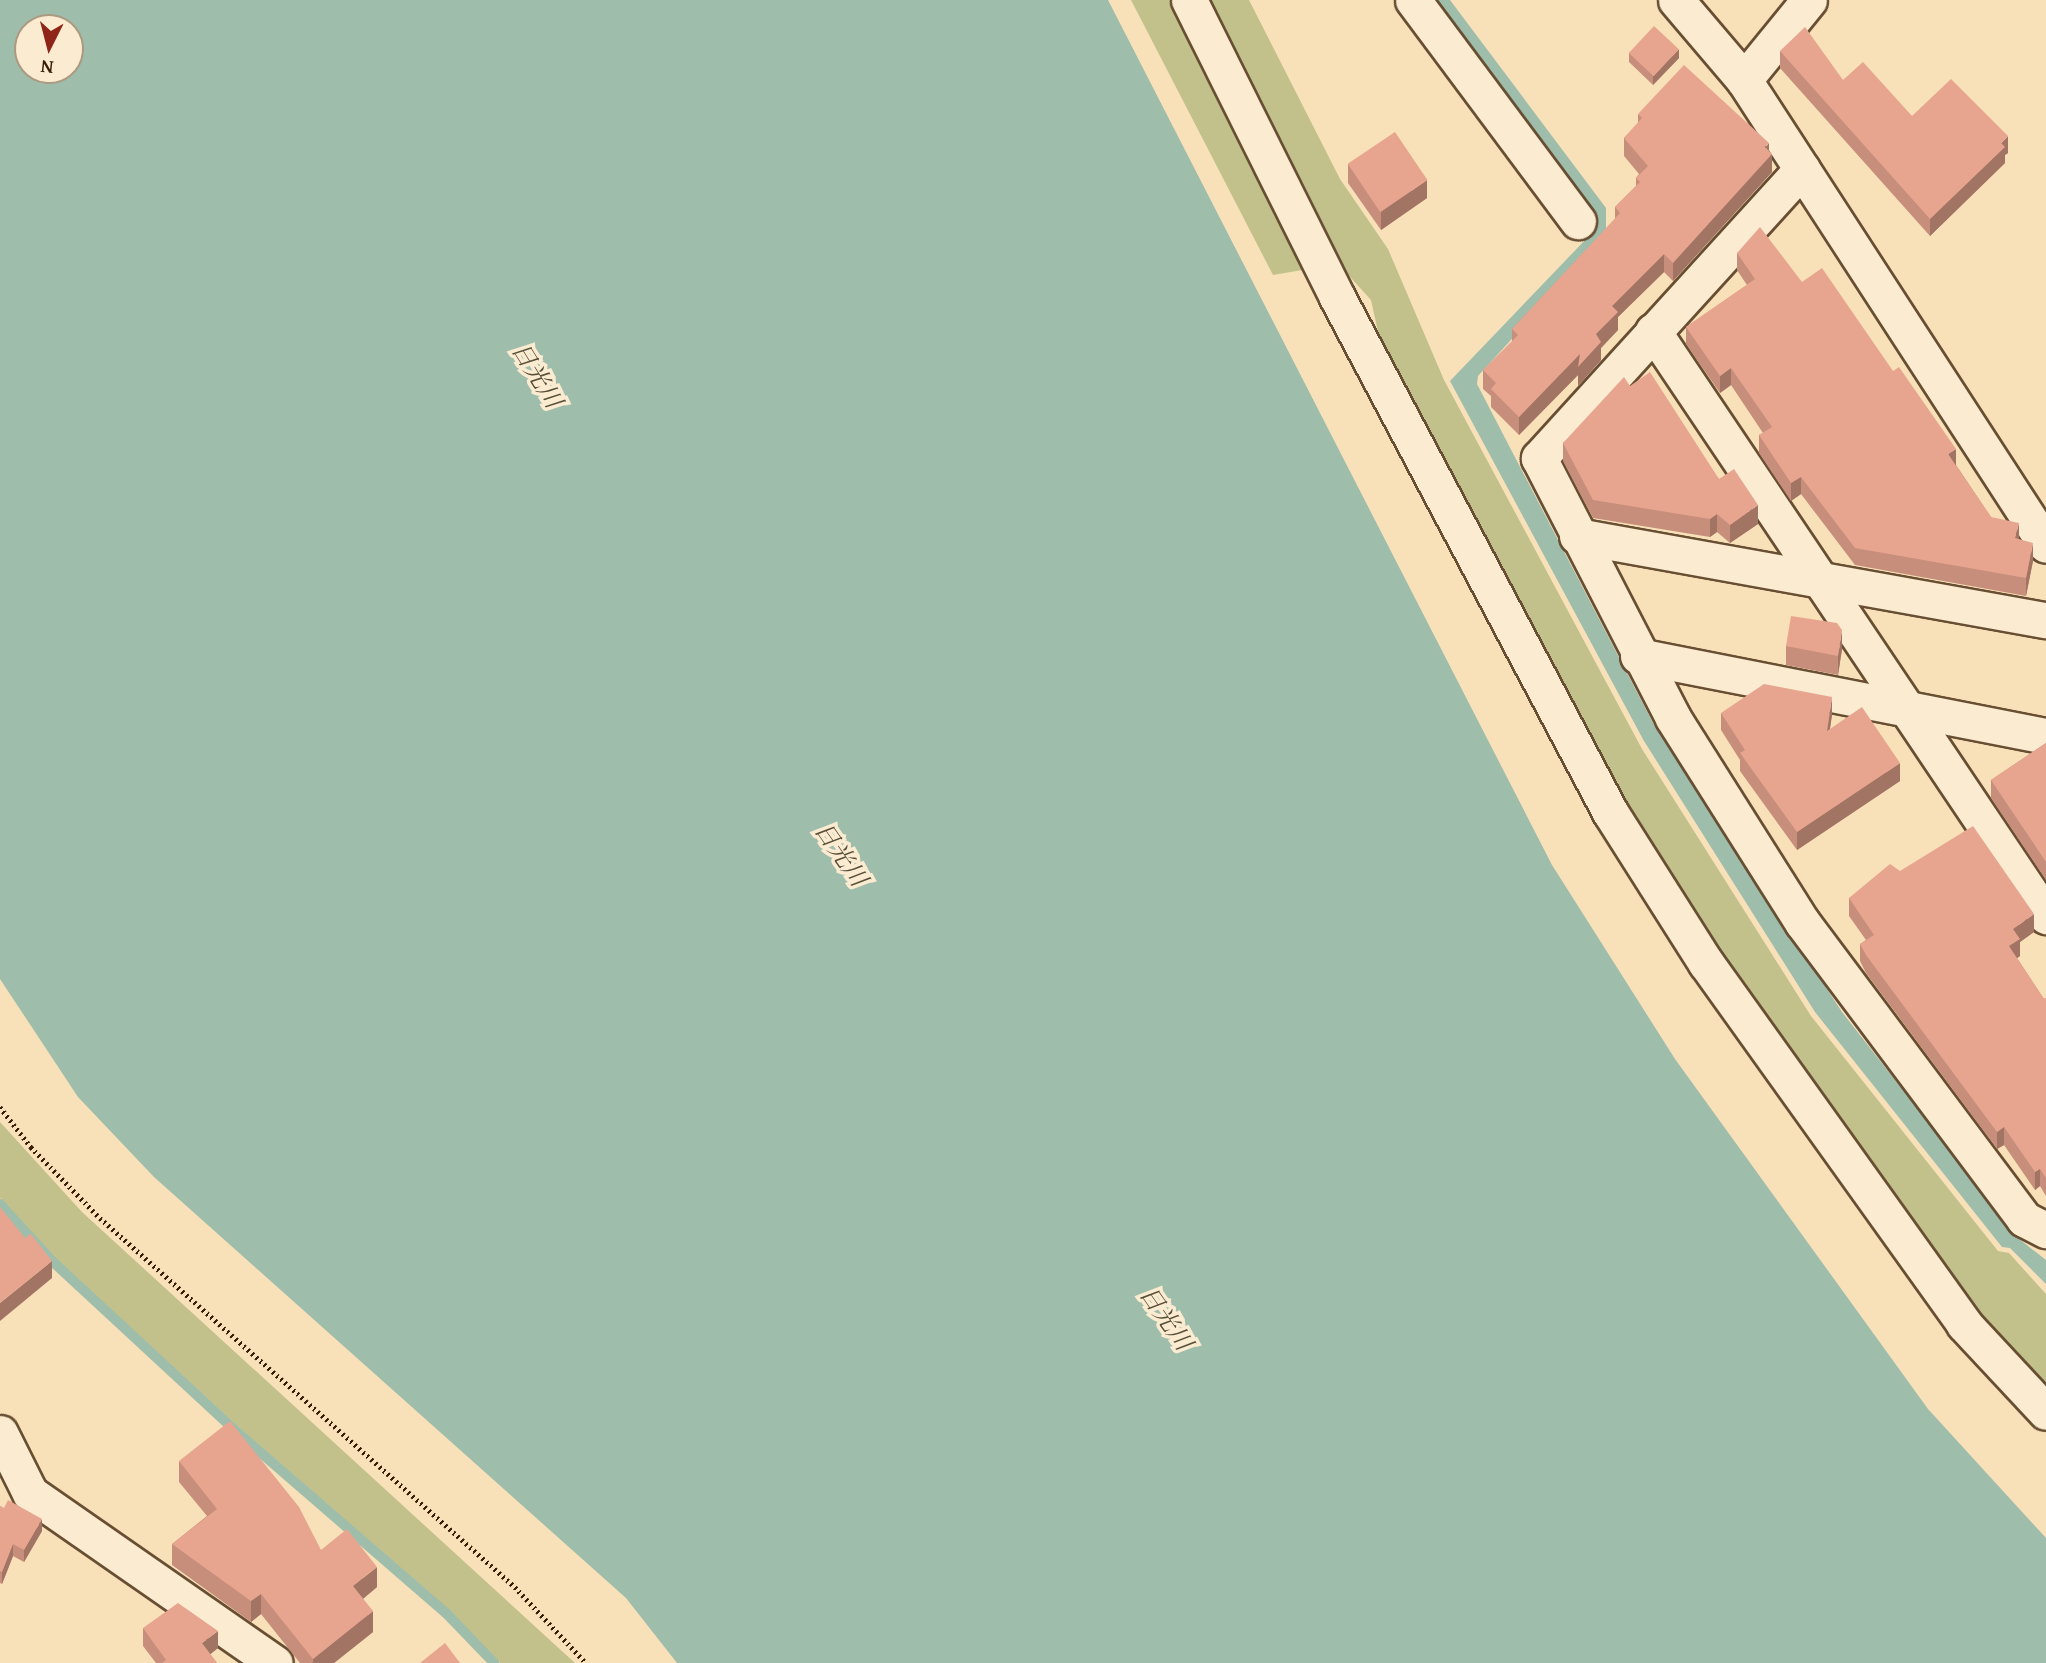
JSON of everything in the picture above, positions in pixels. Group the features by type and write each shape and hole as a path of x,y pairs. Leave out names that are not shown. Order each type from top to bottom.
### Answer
{"street":[{"path":"1189,0 1337,297 1610,812 1706,963 1964,1324 2046,1412"},
{"path":"1413,0 1578,221"},
{"path":"1676,0 1744,80 2046,545"},
{"path":"1744,80 1809,0"},
{"path":"1802,169 1539,458 1638,656 1802,922 2024,1219 2046,1230"},
{"path":"1653,331 2046,916"},
{"path":"1577,536 2046,620"},
{"path":"1638,656 2046,736"},
{"path":"0,1433 30,1493 275,1663"}],"path":[{"path":"0,1107 31,1147 100,1218 515,1587 586,1663"}],"shaded area":[{"path":"1131,0 1174,0 1308,269 1273,275"},
{"path":"1201,0 1249,0 1340,179 1388,249 1444,380 1642,749 1811,1016 1998,1251 2009,1253 2046,1294 2046,1400 1922,1247 1719,958 1619,804 1383,354 1371,300 1333,258"},
{"path":"0,1122 82,1212 575,1663 500,1663 448,1609 246,1434 49,1253 0,1198"}],"water":[{"name":"日光川","path":"0,0 1108,0 1552,865 1675,1059 1928,1409 2046,1538 2046,1663 677,1663 626,1598 154,1177 78,1097 0,979"},
{"path":"1434,0 1450,0 1606,208 1606,236 1478,376 1477,384 1653,723 1842,1012 2019,1239 2046,1260 2046,1284 2010,1248 2002,1247 1815,1012 1644,741 1450,381 1588,237 1590,211"}],"building":[{"path":"1654,26 1679,49 1654,76 1629,53"},
{"path":"1805,27 1843,80 1863,62 1912,116 1951,79 2008,136 2001,143 2005,147 1930,219 1780,51"},
{"path":"1684,65 1769,143 1765,147 1772,154 1673,263 1664,254 1612,306 1618,312 1596,334 1601,342 1578,367 1580,354 1519,417 1491,389 1496,383 1483,370 1518,335 1512,329 1620,213 1615,207 1640,182 1636,178 1648,166 1624,138 1642,118 1638,114"},
{"path":"1395,132 1427,180 1380,212 1348,164"},
{"path":"1760,227 1802,282 1822,268 1893,371 1899,367 1956,449 1948,454 1991,517 2019,523 2015,538 2033,543 2026,578 1855,548 1801,477 1791,483 1759,435 1772,427 1731,368 1720,376 1686,327 1755,279 1737,253"},
{"path":"1650,372 1719,479 1734,469 1758,505 1730,525 1717,514 1710,519 1593,500 1563,443 1624,377 1630,386"},
{"path":"1791,616 1837,623 1842,630 1838,656 1786,646"},
{"path":"1764,684 1832,697 1827,731 1862,707 1900,763 1797,832 1740,753 1745,750 1721,713"},
{"path":"2046,743 2046,862 1991,780"},
{"path":"1973,826 2034,914 2013,929 2020,939 2009,946 2044,999 2046,998 2046,1178 2040,1169 2035,1172 2004,1127 1997,1132 1866,955 1860,944 1874,935 1849,898 1890,864 1900,871"},
{"path":"0,1207 25,1238 31,1234 52,1261 0,1303"},
{"path":"230,1421 299,1507 321,1550 347,1529 377,1567 353,1586 373,1611 313,1659 261,1594 251,1601 172,1544 217,1509 179,1461"},
{"path":"8,1500 42,1519 24,1550 13,1544 2,1572 0,1506 4,1508"},
{"path":"178,1603 218,1631 202,1643 217,1663 162,1663 166,1660 143,1628"},
{"path":"445,1643 460,1663 420,1663"}],"waterway":[{"path":"0,1204 52,1261 238,1433 445,1612 494,1663"}]}
